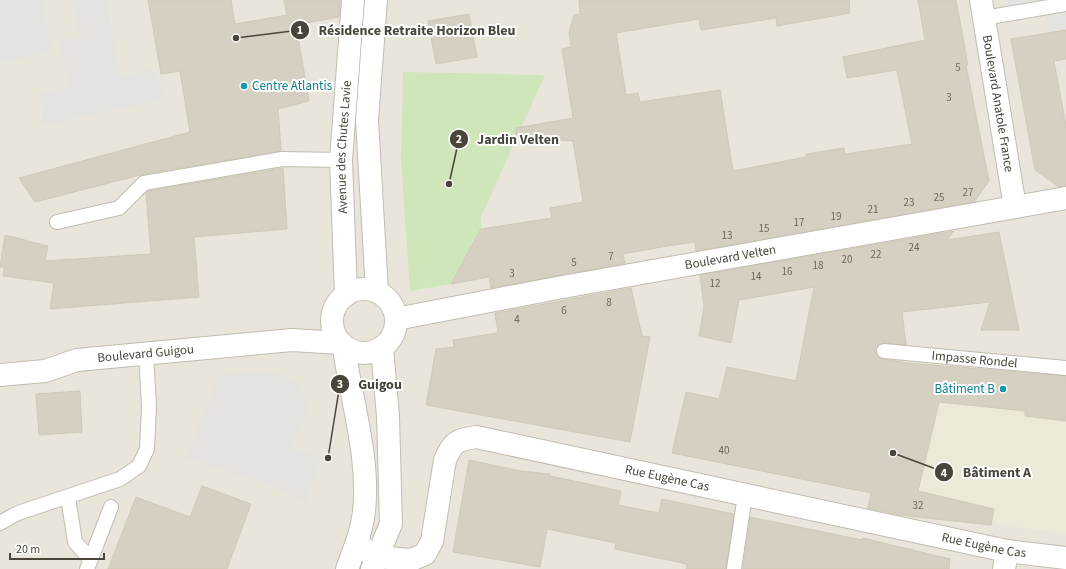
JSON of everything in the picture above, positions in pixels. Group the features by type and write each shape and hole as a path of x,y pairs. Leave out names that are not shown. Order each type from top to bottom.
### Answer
{"street":[{"path":"353,1 376,0"},
{"name":"Avenue des Chutes Lavie","path":"376,0 367,120 377,292"},
{"name":"Avenue des Chutes Lavie","path":"346,295 341,160 353,1"},
{"name":"Boulevard Anatole France","path":"983,9 1015,207"},
{"name":"Boulevard Velten","path":"396,319 565,287 1066,198"},
{"path":"342,346 365,353 382,348 393,335 396,319 390,303 377,292 356,290 346,295 339,301 332,318 332,328 342,346 365,475 364,511 357,544 347,569"},
{"name":"Boulevard Guigou","path":"292,340 332,318"},
{"name":"Boulevard Guigou","path":"0,375 45,371 76,360 292,340 342,346"},
{"path":"375,563 391,524 388,416 382,348"},
{"name":"Rue Eugène Cas","path":"357,544 375,563 414,565 425,554 432,541 445,460 450,449 460,440 476,437 745,495 1006,560 1066,558"}],"lane":[{"path":"983,9 1066,4"},
{"path":"57,222 119,208 144,183 282,159 341,160"},
{"name":"Impasse Rondel","path":"884,351 1066,368"},
{"path":"0,523 18,513 120,479 139,466 147,449 149,406 146,354"},
{"path":"734,569 745,495"},
{"path":"68,497 74,542 89,564"},
{"path":"89,564 111,507"}],"shaded area":[{"path":"0,0 1066,0 1066,569 0,569"},
{"path":"0,0 42,0 52,51 5,63 0,60"},
{"path":"72,0 106,0 121,77 156,68 163,100 43,125 40,92 69,87 59,40 80,38"},
{"path":"1005,0 1066,0 1066,30 1048,33 1044,8 1007,14"},
{"path":"875,360 1066,376 1066,533 1013,527 848,489"},
{"path":"251,372 278,373 298,384 308,409 292,449 321,458 306,501 268,484 186,458 219,375"}],"green space":[{"path":"403,72 545,75 481,217 481,229 451,284 410,291 401,160"}],"building":[{"path":"148,0 231,0 235,24 287,15 284,0 340,0 339,17 296,25 309,101 278,109 281,151 144,174 35,202 19,178 190,132 180,71 161,74"},
{"path":"579,0 849,0 850,13 777,26 776,18 701,30 699,19 616,33 626,95 638,93 640,102 720,90 733,171 806,157 806,154 844,148 845,154 912,144 897,70 847,78 843,57 925,40 918,0 956,0 968,65 966,65 989,181 974,202 696,251 695,242 667,246 623,254 625,263 491,288 489,277 451,284 481,229 552,218 550,208 583,202 573,141 516,137 516,128 573,118 562,49 571,47 569,32 574,15 580,14"},
{"path":"469,14 477,57 436,64 428,21"},
{"path":"1066,30 1066,59 1054,61 1066,126 1066,186 1059,187 1035,170 1011,39"},
{"path":"283,168 287,229 194,237 199,297 50,309 54,283 3,276 4,267 0,267 5,235 48,246 45,261 151,254 146,193 148,191"},
{"path":"954,231 947,240 999,232 1019,330 981,330 990,302 902,312 906,345 881,343 877,346 876,355 883,359 908,363 1066,376 1066,421 1025,416 1025,411 939,402 918,491 994,509 991,525 900,515 868,508 871,493 672,453 686,392 719,399 727,367 796,381 814,287 739,300 731,343 699,336 704,307 700,275"},
{"path":"631,288 642,336 650,337 630,442 426,405 436,349 454,347 453,340 498,333 495,313"},
{"path":"80,391 82,432 39,435 36,394"},
{"path":"469,460 521,471 550,474 550,476 621,491 618,505 659,513 662,499 734,514 726,569 686,569 687,564 615,549 616,543 547,529 540,567 453,552"},
{"path":"202,486 251,504 227,569 108,569 136,497 190,517"},
{"path":"750,517 862,540 863,538 950,559 949,569 743,569"}],"place":[{"name":"Résidence Retraite Horizon Bleu","path":"236,38"},
{"name":"Centre Atlantis","path":"244,86"},
{"name":"Jardin Velten","path":"449,184"},
{"name":"Bâtiment B","path":"1003,389"},
{"name":"Bâtiment A","path":"893,453"},
{"name":"Guigou","path":"328,458"}]}
